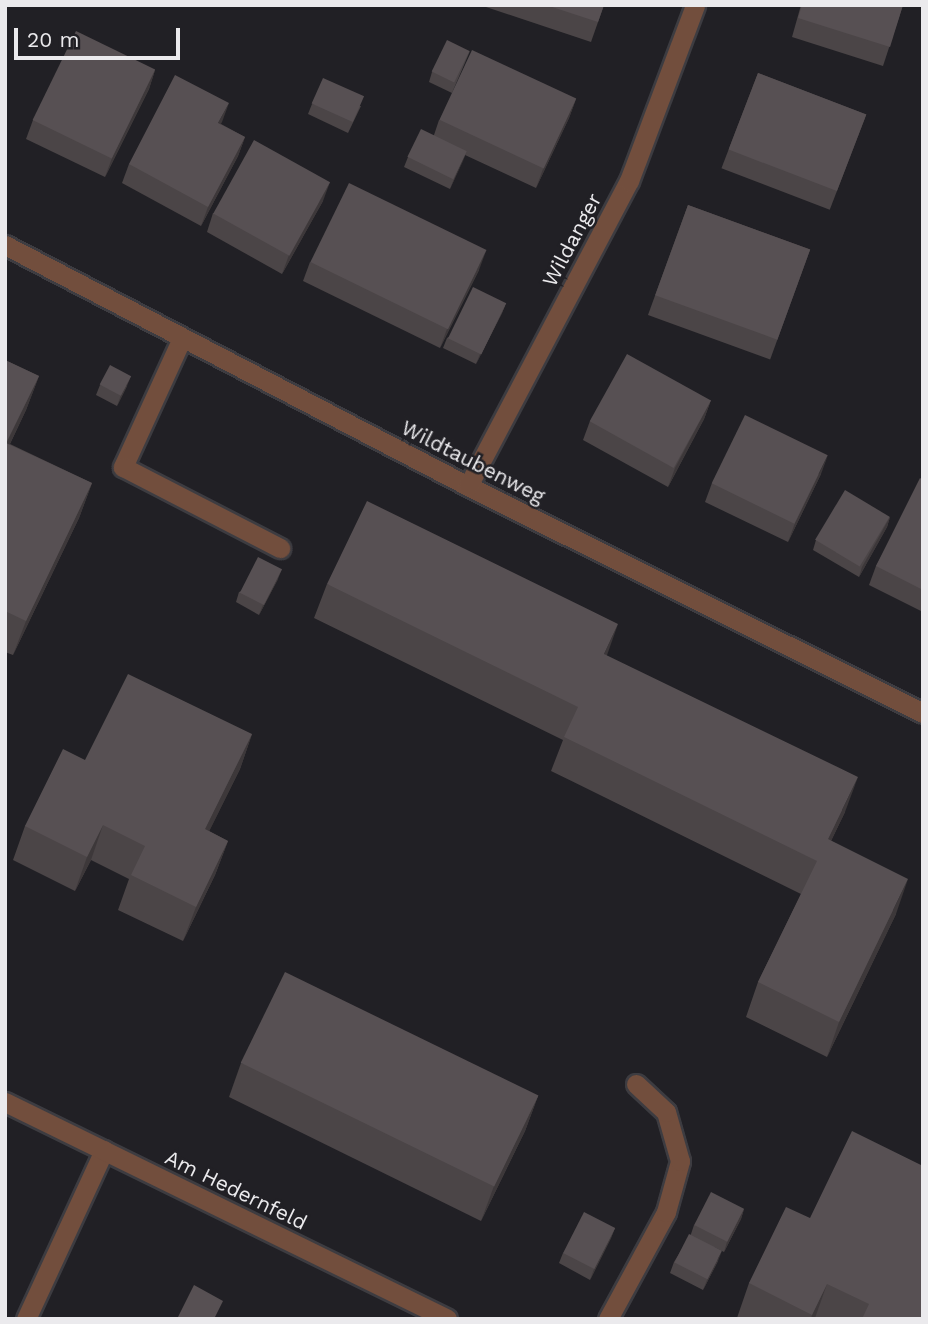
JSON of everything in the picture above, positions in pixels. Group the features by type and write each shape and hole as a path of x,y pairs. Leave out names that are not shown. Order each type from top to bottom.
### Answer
{"street":[{"name":"Wildanger","path":"468,486 629,181 695,5"},
{"name":"Wildtaubenweg","path":"5,245 468,486 923,713"},
{"path":"182,338 123,467 280,548"},
{"path":"608,1319 666,1212 680,1161 666,1112 636,1084"},
{"name":"Am Hedernfeld","path":"5,1102 447,1319"},
{"path":"26,1319 104,1150"}],"building":[{"path":"546,5 604,5 598,22"},
{"path":"802,5 903,5 890,47 798,18"},
{"path":"76,31 155,70 112,159 33,120"},
{"path":"447,40 469,51 454,82 432,71"},
{"path":"472,50 576,99 544,168 439,120"},
{"path":"758,73 866,115 837,191 729,150"},
{"path":"175,75 229,103 218,123 245,137 208,207 129,164"},
{"path":"323,78 364,96 353,122 312,104"},
{"path":"421,129 467,151 453,179 407,157"},
{"path":"254,140 330,182 289,256 213,213"},
{"path":"349,183 487,250 448,329 310,262"},
{"path":"688,205 810,249 777,340 655,295"},
{"path":"473,287 506,303 481,354 448,338"},
{"path":"627,354 711,401 674,468 590,421"},
{"path":"5,360 39,376 6,443 92,483 26,621 5,611"},
{"path":"110,365 131,376 121,396 100,384"},
{"path":"745,415 828,455 794,524 712,483"},
{"path":"920,478 923,480 923,590 876,566"},
{"path":"845,490 890,517 860,566 815,540"},
{"path":"367,501 618,624 604,654 858,777 828,839 908,879 839,1022 758,982 817,861 564,737 578,707 327,584"},
{"path":"258,557 282,569 264,605 240,593"},
{"path":"128,674 252,734 205,829 228,841 196,907 131,875 145,846 103,825 87,857 25,826 63,749 85,760"},
{"path":"285,972 538,1096 494,1186 241,1063"},
{"path":"852,1131 923,1166 923,1319 862,1319 869,1304 827,1284 812,1315 749,1283 786,1207 810,1218"},
{"path":"711,1192 744,1209 727,1242 694,1225"},
{"path":"584,1212 615,1228 594,1269 563,1253"},
{"path":"689,1234 722,1251 707,1279 674,1263"},
{"path":"194,1285 223,1301 214,1319 177,1319"}]}
